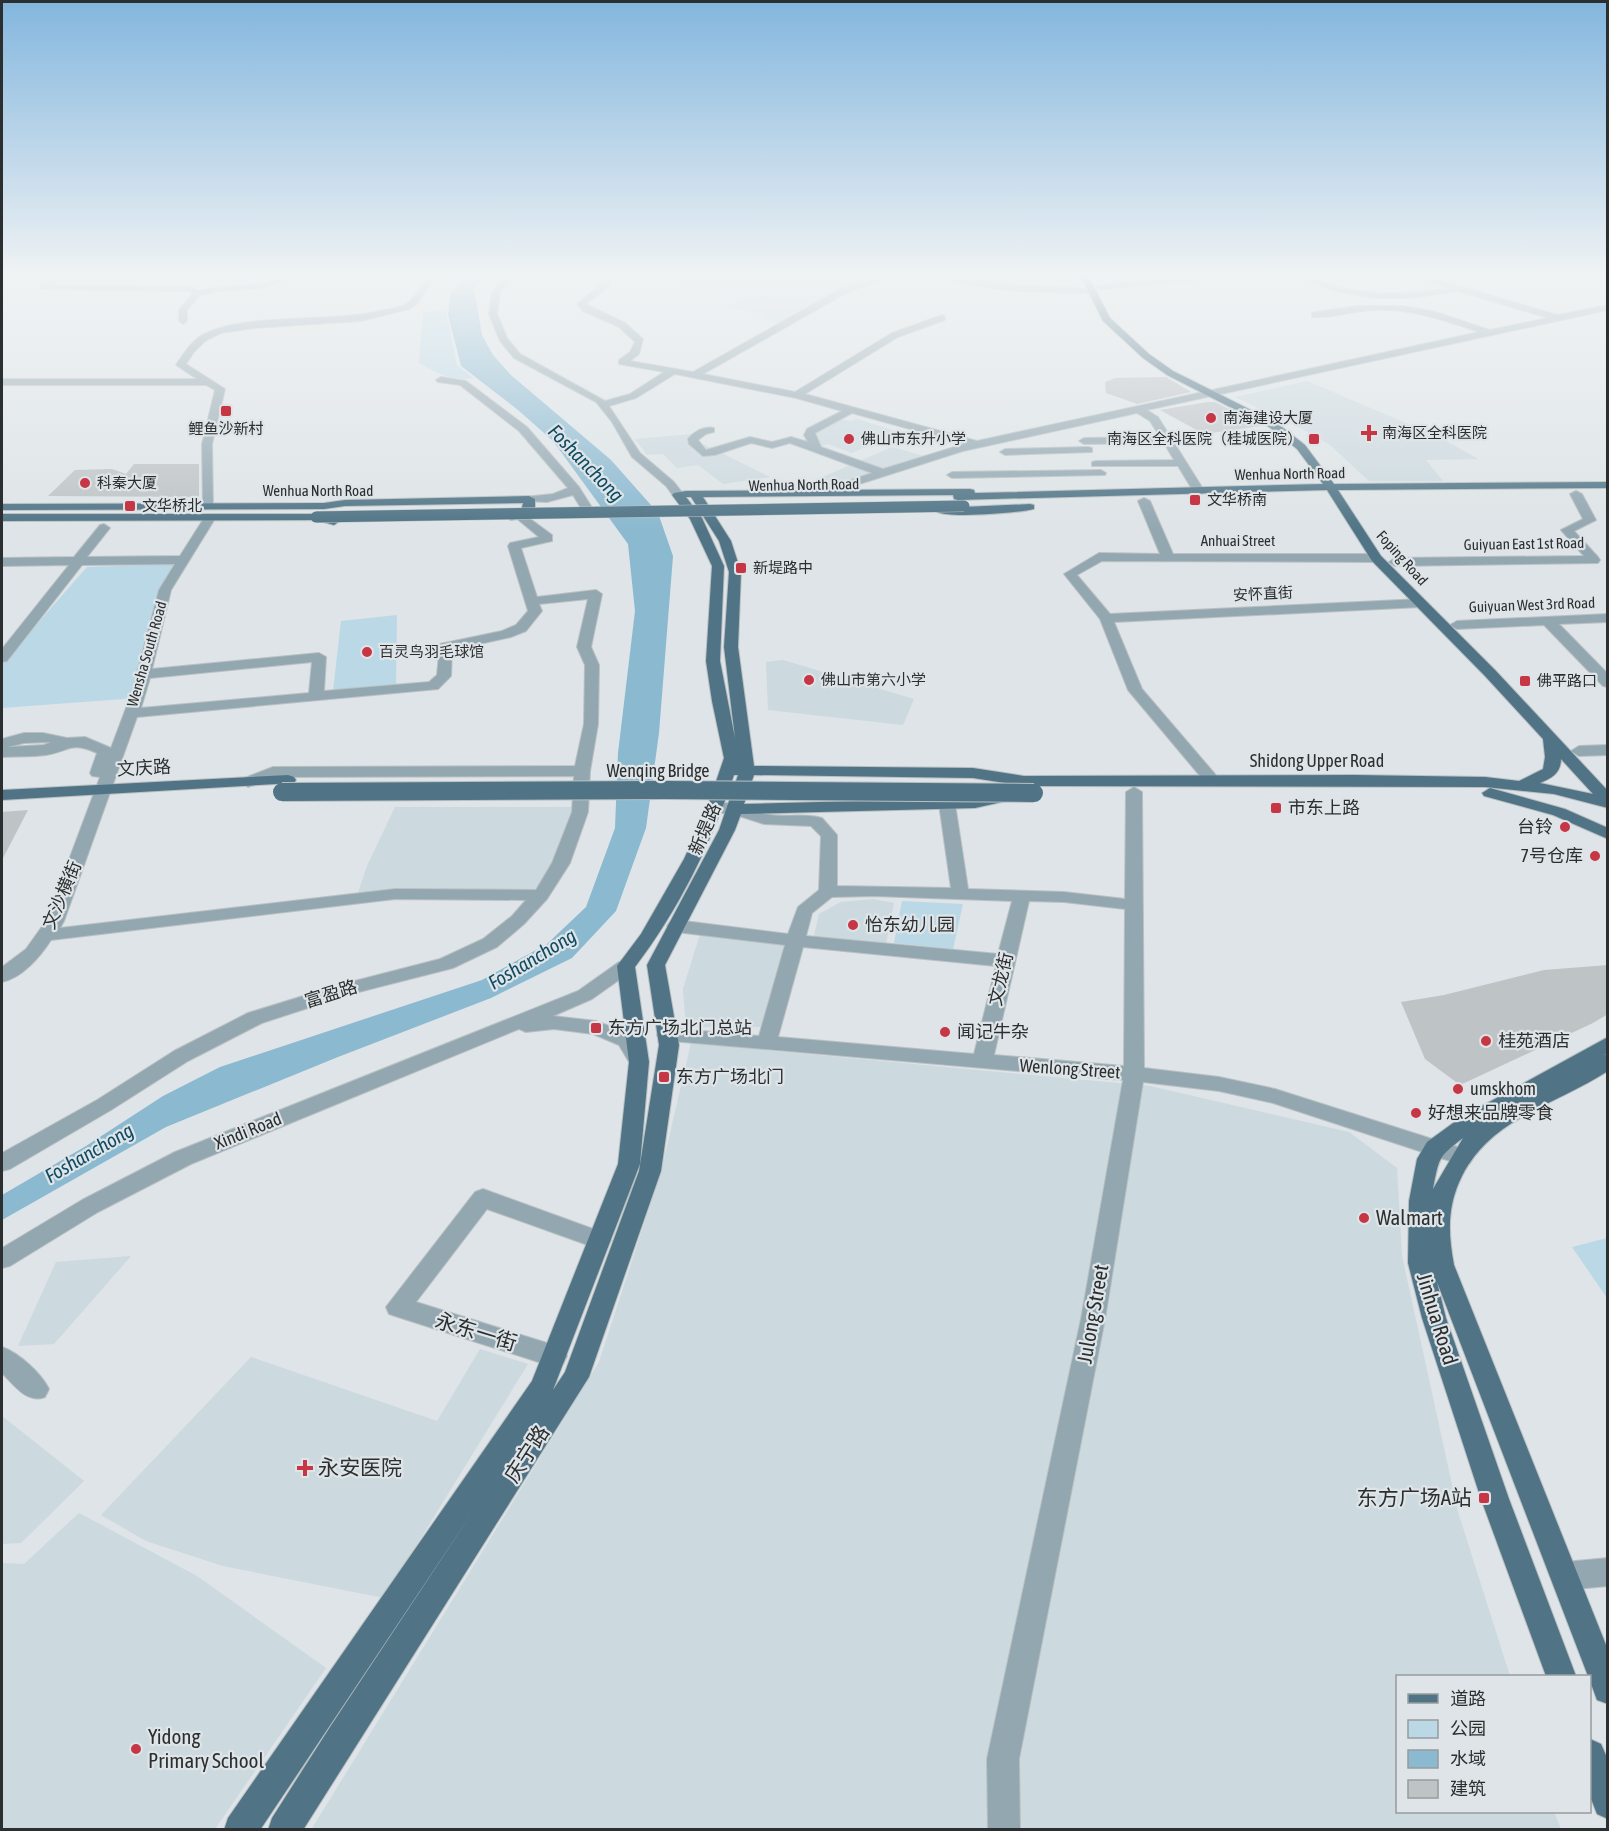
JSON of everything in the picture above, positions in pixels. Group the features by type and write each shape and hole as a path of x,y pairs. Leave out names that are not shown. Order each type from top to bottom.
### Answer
{"main road":[{"name":"Foping Road","path":"1152,360 1170,373 1273,425 1291,438 1340,491 1381,547 1579,751 1608,786"},
{"name":"Wenhua North Road","path":"1045,501 1112,494 1608,485"},
{"path":"674,489 694,494 825,492 1045,501 1144,501 1340,491 1608,493"},
{"name":"新堤路","path":"656,965 727,830 747,772 731,646 735,572 725,541 674,489"},
{"name":"Foping Road","path":"1340,491 1376,558 1550,738 1608,802"},
{"name":"新堤路","path":"626,966 672,901 693,860 715,809 732,758 718,701 713,661 718,566 694,494"},
{"path":"316,517 1023,495 1045,501"},
{"name":"Wenhua North Road","path":"2,518 324,506 960,498"},
{"path":"316,517 332,521 521,517 526,515 529,499 345,503 324,506"},
{"path":"700,514 981,511 1045,501"},
{"name":"Wenhua North Road","path":"2,507 316,517"},
{"path":"1523,784 1552,771 1555,765 1550,738"},
{"path":"728,770 973,773 1029,787"},
{"name":"Shidong Upper Road","path":"1029,787 1212,780 1355,780 1523,784 1608,802"},
{"name":"文庆路","path":"2,795 102,794 248,782 285,786"},
{"path":"2,803 102,794 285,786"},
{"name":"Wenqing Bridge","path":"285,786 665,790 1029,787"},
{"path":"734,809 975,803 1029,787"},
{"name":"Shidong Upper Road","path":"1029,787 1134,792 1533,794 1608,812"},
{"path":"1490,793 1559,813 1608,834"},
{"path":"626,966 656,965 668,1035 635,1034"},
{"name":"庆宁路","path":"240,1830 542,1387 629,1164 639,1062 626,966"},
{"name":"庆宁路","path":"284,1830 341,1738 576,1377 650,1172 669,1045 668,1035"},
{"path":"1435,1148 1468,1123 1608,1044"},
{"name":"Jinhua Road","path":"1608,1061 1492,1125 1473,1141 1441,1193 1437,1210 1437,1235 1442,1264 1608,1689"},
{"name":"Jinhua Road","path":"1435,1148 1428,1159 1420,1201 1420,1263 1434,1318 1495,1499 1560,1675"},
{"path":"1591,1758 1608,1803"}],"street":[{"path":"184,360 181,365 220,388 207,444 209,512"},
{"name":"新堤路","path":"525,360 599,400 616,421 636,455 674,489"},
{"path":"624,360 622,362 797,395 851,410 1014,474 1041,477 1073,475 1126,463 1180,463"},
{"path":"695,375 721,360"},
{"path":"797,395 853,360"},
{"path":"1136,408 1360,360"},
{"path":"603,405 633,396 673,371"},
{"path":"441,380 463,383 523,429 575,489 585,506"},
{"path":"2,382 208,382"},
{"path":"1136,408 1130,426 1160,476"},
{"path":"1136,408 1154,419 1199,492"},
{"path":"816,448 809,435 811,431 851,410"},
{"path":"952,475 979,461 999,439 1074,422 1107,428 1130,426 1166,440"},
{"path":"1074,422 1112,494"},
{"path":"1005,452 1062,451 1086,446 1107,428 1130,426"},
{"path":"1051,428 1073,475"},
{"path":"1107,428 1132,475"},
{"path":"710,430 696,435 693,442 703,453 708,454 754,440 772,445 791,440 883,472"},
{"path":"999,439 1023,495"},
{"path":"825,492 949,452 979,461"},
{"path":"949,452 947,458 960,498"},
{"path":"1030,452 1041,477"},
{"path":"529,499 547,498 575,489"},
{"name":"Guiyuan East 1st Road","path":"1395,562 1594,560 1567,530 1590,520 1576,494"},
{"path":"1144,501 1168,557"},
{"name":"Wensha South Road","path":"102,794 144,674 165,590 184,560 209,512"},
{"path":"131,713 433,686 444,676 445,646 506,634 521,628 535,611 514,546 548,538 521,517"},
{"path":"2,658 104,528"},
{"name":"Anhuai Street","path":"1106,618 1070,574 1099,557 1376,558"},
{"path":"2,562 184,560"},
{"name":"富盈路","path":"2,1163 104,1105 181,1056 255,1018 346,989 446,964 490,943 518,920 541,895 561,863 580,812 582,771 591,724 592,665 585,647 596,594 532,601"},
{"name":"安怀直街","path":"1106,618 1421,603"},
{"path":"1106,618 1135,690 1212,780"},
{"name":"Guiyuan West 3rd Road","path":"1457,625 1608,618"},
{"path":"1548,620 1608,683"},
{"path":"144,674 319,657 316,696"},
{"path":"2,744 10,740 55,737 64,743"},
{"path":"2,752 46,750 64,743 85,742 105,752 97,774 102,794"},
{"path":"1579,751 1608,750"},
{"path":"248,782 273,772 582,771"},
{"name":"Julong Street","path":"1004,1830 1003,1759 1093,1319 1134,1074 1134,792"},
{"name":"文沙横街","path":"2,976 33,953 55,921 102,794"},
{"path":"947,804 960,893"},
{"path":"715,809 734,809 764,819 816,821 829,835 828,892"},
{"path":"767,1042 804,911 828,892 1022,895 1134,905"},
{"path":"45,935 395,894 541,895"},
{"name":"文龙街","path":"982,1062 1022,895"},
{"path":"676,926 796,941 1006,960"},
{"name":"新堤路","path":"506,1026 585,995 626,966"},
{"path":"506,1026 554,1022 596,1028 626,1040 639,1062"},
{"name":"Xindi Road","path":"2,1259 90,1206 183,1158 506,1026"},
{"name":"Wenlong Street","path":"668,1035 1134,1074 1219,1084 1275,1096 1462,1157"},
{"name":"永东一街","path":"554,1356 398,1307 483,1198 599,1240"},
{"path":"2,1358 36,1389"},
{"path":"1565,1576 1608,1572"}],"shaded area":[{"name":"南海区全科医院","path":"1307,381 1439,437 1478,459 1426,460 1443,481 1369,481 1330,445 1235,397"},
{"name":"佛山市东升小学","path":"841,419 851,421 857,419 899,432 852,453 828,444 818,447 812,434"},
{"path":"692,434 699,442 770,477 723,484 698,465 677,468 663,454 647,455 635,439"},
{"path":"892,447 924,456 825,489 811,482"},
{"name":"佛山市第六小学","path":"783,660 914,699 903,725 768,710 766,662"},
{"path":"395,807 580,807 541,895 356,899 367,866"},
{"name":"怡东幼儿园","path":"873,899 894,903 886,943 814,936 819,914 841,902"},
{"path":"700,934 788,945 762,1027 686,1027 683,989"},
{"path":"691,1043 1150,1086 1349,1132 1397,1168 1402,1256 1458,1512 1510,1675 1396,1675 1396,1813 1554,1813 1561,1829 311,1830 599,1362 661,1172"},
{"path":"131,1256 54,1344 18,1346 56,1262"},
{"name":"永安医院","path":"480,1349 528,1364 384,1598 223,1566 146,1541 101,1515 251,1357 437,1421"},
{"path":"2,1416 84,1481 21,1543 2,1544"},
{"name":"Yidong Primary School","path":"79,1513 197,1576 326,1668 215,1829 2,1829 2,1563 24,1564"}],"green space":[{"path":"419,360 456,360 457,365 473,378 452,378 419,363"},
{"path":"181,564 165,590 137,698 2,708 2,664 87,567"},
{"name":"百灵鸟羽毛球馆","path":"397,615 396,684 333,691 341,621"},
{"path":"902,901 963,904 953,949 894,943"},
{"path":"1608,1238 1607,1298 1572,1247"}],"water":[{"name":"Foshanchong","path":"460,360 498,360 511,375 611,460 658,513 673,556 659,733 646,828 616,911 572,958 491,998 166,1127 2,1220 2,1195 86,1146 163,1096 220,1067 482,980 547,944 586,907 615,828 618,753 635,611 628,544 553,441 518,410 461,366"}],"building":[{"path":"1166,377 1191,392 1137,404 1106,393 1105,382 1115,378"},
{"name":"南海建设大厦","path":"1215,402 1261,426 1204,434 1160,410"},
{"path":"134,464 199,464 199,497 48,496 75,470 112,469 126,474"},
{"path":"28,810 2,860 2,812"},
{"name":"桂苑酒店","path":"1608,965 1608,1014 1460,1085 1425,1059 1401,1002 1444,995 1544,970"}],"place":[{"name":"鲤鱼沙新村","path":"226,411"},
{"name":"南海建设大厦","path":"1211,418"},
{"name":"南海区全科医院","path":"1369,433"},
{"name":"佛山市东升小学","path":"849,439"},
{"name":"南海区全科医院（桂城医院）","path":"1314,439"},
{"name":"科秦大厦","path":"85,483"},
{"name":"文华桥南","path":"1195,500"},
{"name":"文华桥北","path":"130,506"},
{"name":"新堤路中","path":"741,568"},
{"name":"百灵鸟羽毛球馆","path":"367,652"},
{"name":"佛山市第六小学","path":"809,680"},
{"name":"佛平路口","path":"1525,681"},
{"name":"市东上路","path":"1276,808"},
{"name":"台铃","path":"1565,827"},
{"name":"7号仓库","path":"1595,856"},
{"name":"怡东幼儿园","path":"853,925"},
{"name":"东方广场北门总站","path":"596,1028"},
{"name":"闻记牛杂","path":"945,1032"},
{"name":"桂苑酒店","path":"1486,1041"},
{"name":"东方广场北门","path":"664,1077"},
{"name":"umskhom","path":"1458,1089"},
{"name":"好想来品牌零食","path":"1416,1113"},
{"name":"Walmart","path":"1364,1218"},
{"name":"永安医院","path":"305,1468"},
{"name":"东方广场A站","path":"1484,1498"},
{"name":"Yidong Primary School","path":"136,1749"}]}
